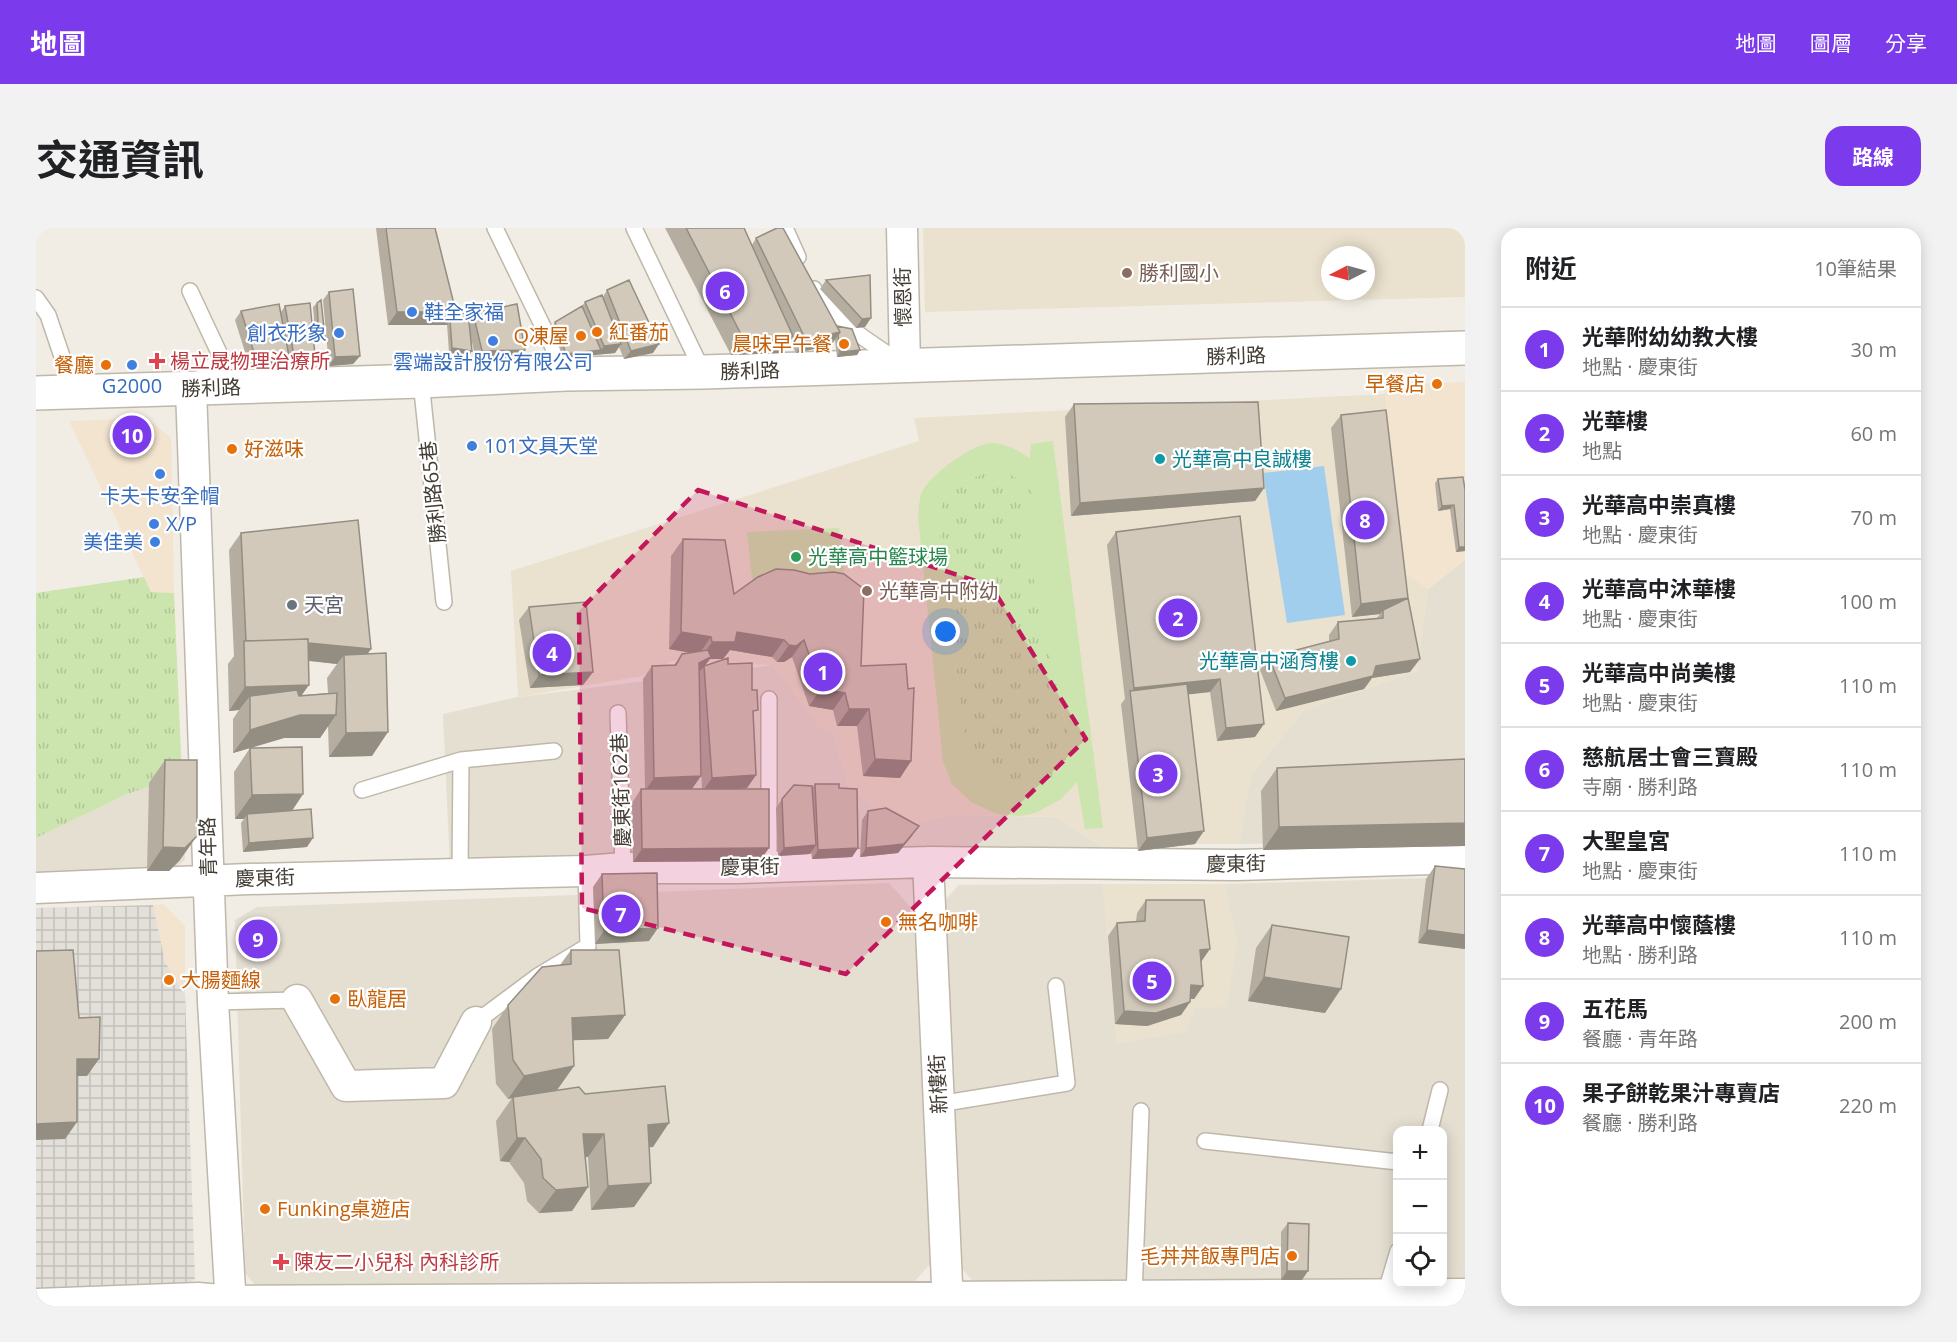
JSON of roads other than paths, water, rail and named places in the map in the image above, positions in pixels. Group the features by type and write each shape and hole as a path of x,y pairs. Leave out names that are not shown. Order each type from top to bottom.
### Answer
{"street":[{"name":"懷恩街","path":"902,228 905,366"},
{"name":"勝利路","path":"36,393 421,381 566,374 703,372 1465,348"},
{"name":"青年路","path":"191,389 213,1002 231,1303"},
{"name":"慶東街","path":"36,888 210,880 586,871 623,867 769,867 928,862 1236,865 1465,858"},
{"name":"新樓街","path":"928,862 947,1302"},
{"path":"297,1000 346,1086 444,1083 476,1022"},
{"path":"36,1304 198,1298 231,1303 947,1302 1134,1295 1187,1301 1465,1294"}],"lane":[{"path":"495,228 566,374"},
{"path":"634,228 703,372"},
{"path":"785,228 805,274 821,302 860,335 905,366"},
{"path":"190,291 221,357 191,389"},
{"path":"36,298 48,315 74,392"},
{"name":"勝利路65巷","path":"421,381 444,602"},
{"path":"769,699 769,867"},
{"name":"慶東街162巷","path":"618,713 623,867"},
{"path":"362,790 461,760 554,752"},
{"path":"460,873 461,760"},
{"path":"476,1022 538,976 588,946 586,871"},
{"path":"939,1104 1067,1083 1056,986"},
{"path":"213,1002 297,1000"},
{"path":"1431,1126 1440,1090"},
{"path":"1134,1295 1141,1112"},
{"path":"1205,1141 1393,1161"},
{"path":"1385,1295 1393,1268"}],"water":[{"path":"1324,466 1345,615 1287,623 1263,473"}],"place":[{"name":"勝利國小","path":"1127,273"},
{"name":"慈航居士會三寶殿","path":"725,291"},
{"name":"鞋全家福","path":"412,312"},
{"name":"紅番茄","path":"597,332"},
{"name":"創衣形象","path":"339,333"},
{"name":"Q凍屋","path":"581,336"},
{"name":"雲端設計股份有限公司","path":"493,341"},
{"name":"晨味早午餐","path":"844,344"},
{"name":"楊立晟物理治療所","path":"157,361"},
{"name":"餐廳","path":"106,365"},
{"name":"G2000","path":"132,365"},
{"name":"早餐店","path":"1437,384"},
{"name":"果子餅乾果汁專賣店","path":"132,435"},
{"name":"101文具天堂","path":"472,446"},
{"name":"好滋味","path":"232,449"},
{"name":"光華高中良誠樓","path":"1160,459"},
{"name":"卡夫卡安全帽","path":"160,474"},
{"name":"光華高中懷蔭樓","path":"1365,520"},
{"name":"X/P","path":"154,524"},
{"name":"美佳美","path":"155,542"},
{"name":"光華高中籃球場","path":"796,557"},
{"name":"光華高中附幼","path":"867,591"},
{"name":"天宮","path":"292,605"},
{"name":"光華樓","path":"1178,618"},
{"name":"光華高中沐華樓","path":"552,653"},
{"name":"光華高中涵育樓","path":"1351,661"},
{"name":"光華附幼幼教大樓","path":"823,672"},
{"name":"光華高中崇真樓","path":"1158,774"},
{"name":"大聖皇宮","path":"621,914"},
{"name":"無名咖啡","path":"886,922"},
{"name":"五花馬","path":"258,939"},
{"name":"大腸麵線","path":"169,980"},
{"name":"光華高中尚美樓","path":"1152,981"},
{"name":"臥龍居","path":"335,999"},
{"name":"Funking桌遊店","path":"265,1209"},
{"name":"毛丼丼飯專門店","path":"1292,1256"},
{"name":"陳友二小兒科 內科診所","path":"281,1262"}]}
